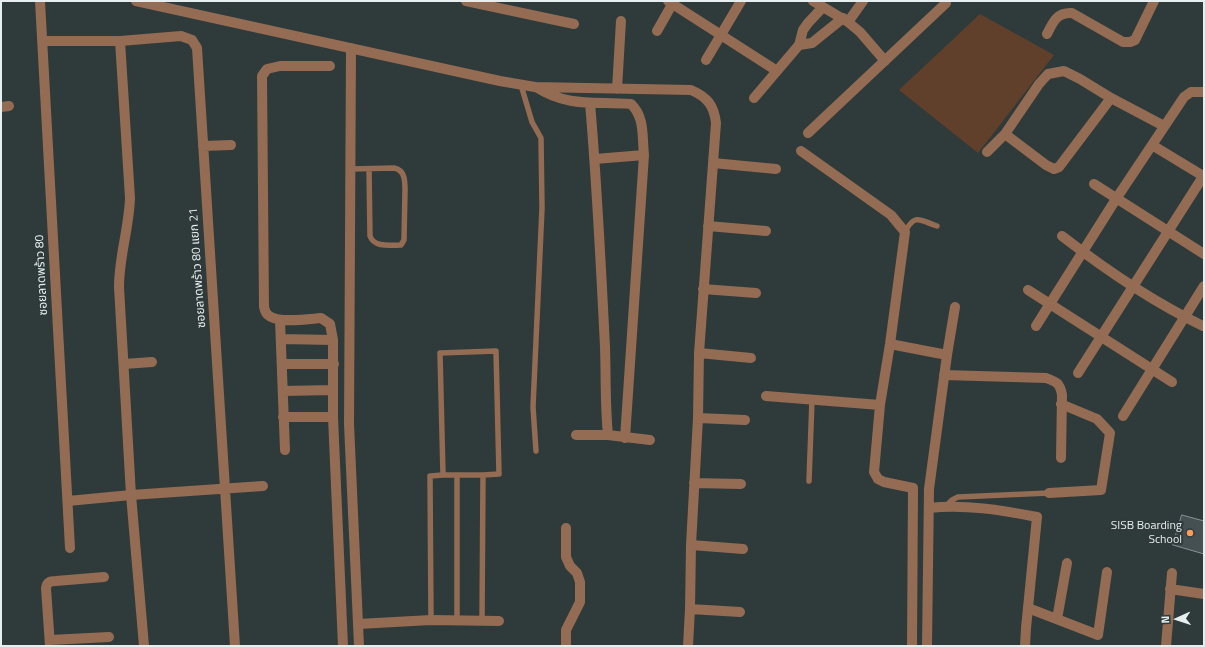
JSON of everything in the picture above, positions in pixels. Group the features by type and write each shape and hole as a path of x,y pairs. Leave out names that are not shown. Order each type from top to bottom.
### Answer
{"street":[{"name":"ซอยลาดพร้าว 80","path":"40,1 70,548"},
{"path":"136,1 521,85 535,87 691,90 703,95 715,112 716,123 699,354 698,418 690,545 690,609 688,646"},
{"path":"466,1 574,24"},
{"path":"706,60 741,1"},
{"path":"813,1 846,20 860,32 885,60"},
{"path":"800,45 812,42 846,20 863,1"},
{"path":"1047,34 1053,22 1060,15 1066,12 1072,13 1123,42 1130,42 1135,40 1154,1"},
{"path":"657,31 671,2 777,72"},
{"path":"808,133 946,3"},
{"path":"754,98 800,45 803,30 823,7"},
{"path":"616,89 621,22"},
{"name":"ซอยลาดพร้าว 80 แยก 21","path":"42,41 120,41 181,36 192,40 197,48 235,646"},
{"path":"120,41 130,198 129,213 119,269 131,495 144,646"},
{"path":"351,48 349,424 359,646"},
{"path":"330,66 280,66 267,69 262,76 264,307 266,314 271,318 280,320 321,318 330,324 333,340 334,364 333,417 343,646"},
{"path":"987,152 1004,134 1039,84 1048,74 1064,71 1080,78 1111,98 1164,126"},
{"path":"535,87 548,95 562,100 590,103 631,104 636,109 641,119 644,155 625,438"},
{"path":"1036,326 1116,199 1184,98 1191,92 1204,92"},
{"path":"1004,134 1046,165 1054,169 1059,167 1111,98"},
{"path":"590,103 595,159 608,435"},
{"path":"203,146 231,144"},
{"path":"1078,373 1204,175 1152,145"},
{"path":"801,151 891,215 905,232 880,405 874,472 878,479 884,482 913,488 929,489"},
{"path":"595,159 644,155"},
{"path":"713,163 776,169"},
{"path":"1094,184 1204,254"},
{"path":"708,226 766,231"},
{"path":"1062,236 1082,252 1133,286 1184,317 1203,326"},
{"path":"1123,416 1204,286"},
{"path":"703,289 756,293"},
{"path":"1028,290 1172,382"},
{"path":"927,646 929,489 944,375 955,307"},
{"path":"280,320 285,450"},
{"path":"281,339 333,340"},
{"path":"890,344 947,355"},
{"path":"699,354 751,358"},
{"path":"124,364 152,362"},
{"path":"282,364 334,364"},
{"path":"944,375 1046,378 1056,382 1061,387 1062,396 1061,458"},
{"path":"283,391 334,390"},
{"path":"766,396 880,405"},
{"path":"1049,493 1101,490 1110,433 1097,419 1061,404"},
{"path":"284,416 333,417"},
{"path":"698,418 745,420"},
{"path":"576,435 608,435 650,440"},
{"path":"694,483 741,484"},
{"path":"68,501 263,486"},
{"path":"912,646 913,488"},
{"path":"929,508 966,506 1038,517 1025,646"},
{"path":"566,528 566,557 570,566 577,573 580,582 580,602 566,630 566,646"},
{"path":"690,545 743,549"},
{"path":"1057,619 1067,563"},
{"path":"1028,608 1098,635 1107,572"},
{"path":"1166,646 1172,573"},
{"path":"104,577 56,580 50,581 47,584 46,588 50,643 109,636"},
{"path":"1170,589 1204,594"},
{"path":"690,609 740,612"},
{"path":"358,624 431,620 499,621"}],"lane":[{"path":"521,85 532,122 541,138 542,208 533,407 536,452"},
{"path":"351,169 394,168 399,169 403,175 405,194 404,240 401,245 376,244 372,242 370,236 369,169"},
{"path":"905,232 909,223 915,220 922,219 937,226"},
{"path":"431,620 430,476 499,474 496,351 440,353 443,475"},
{"path":"809,481 812,400"},
{"path":"457,475 457,620"},
{"path":"482,620 483,475"},
{"path":"946,506 958,497 1049,493"}],"shaded area":[{"path":"980,14 1054,55 978,153 899,90"}],"building":[{"name":"SISB Boarding School","path":"1182,515 1204,521 1204,554 1173,545"}],"place":[{"name":"SISB Boarding School","path":"1190,533"}]}
